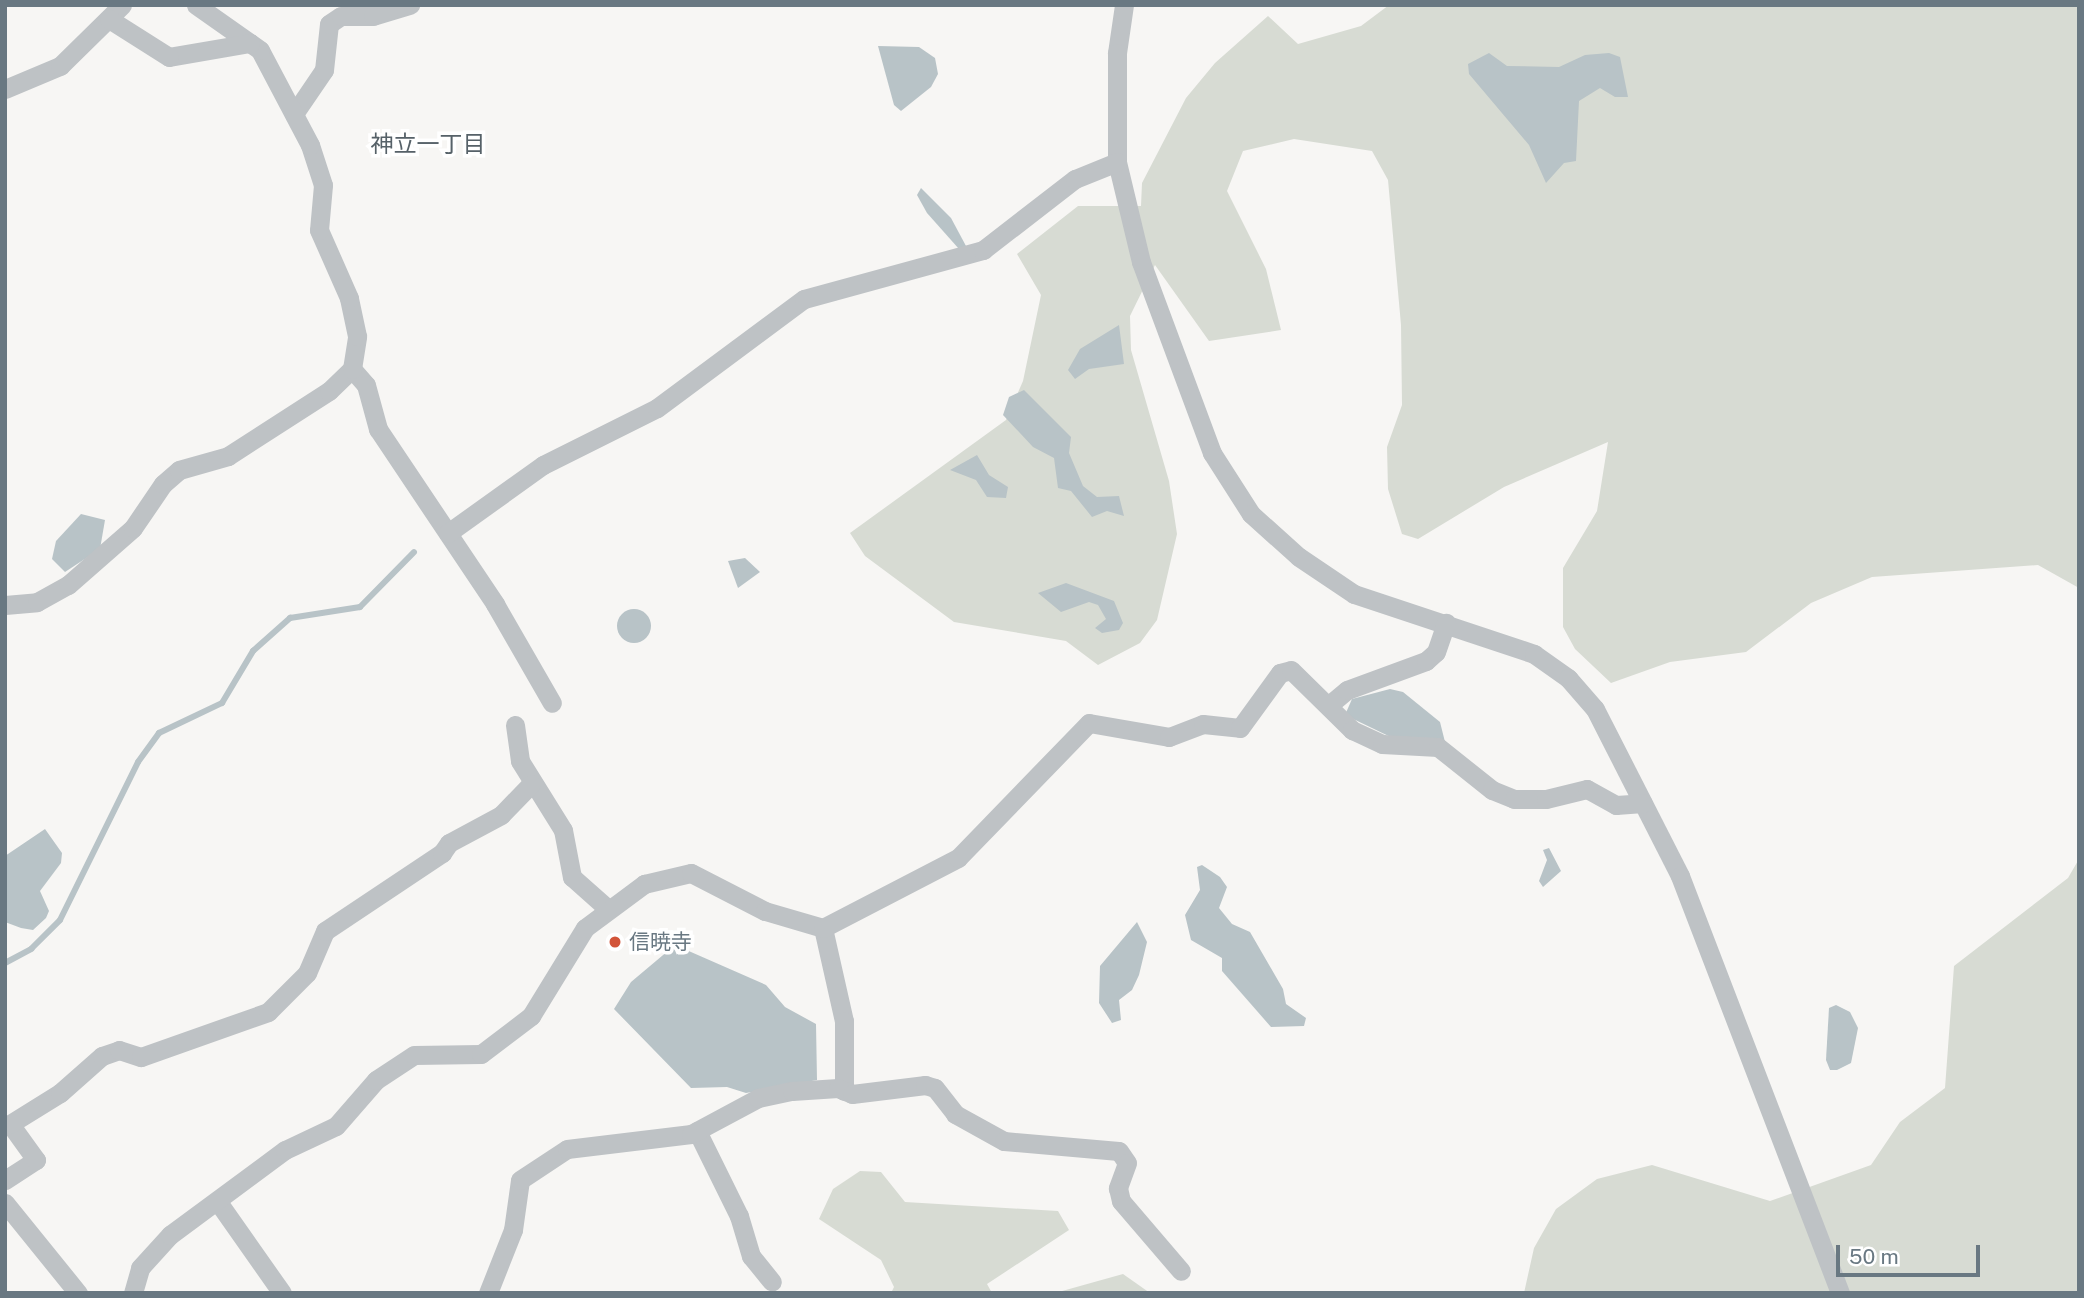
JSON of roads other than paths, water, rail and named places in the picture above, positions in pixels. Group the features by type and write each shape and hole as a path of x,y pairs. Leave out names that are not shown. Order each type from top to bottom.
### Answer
{"street":[{"path":"5,605 37,602 68,585 133,528 163,484 179,470 228,457 329,391 352,369 357,336 349,298 319,230 323,184 294,114 260,50 196,5"},
{"path":"294,114 324,70 329,24 341,16 373,16 410,5"},
{"path":"1124,5 1117,52 1117,162 1141,262 1212,453 1251,514 1299,557 1354,594 1534,654 1568,678 1595,709 1680,876 1840,1293"},
{"path":"5,89 60,66 115,12 169,57 250,43"},
{"path":"448,533 543,465 657,408 804,299 983,250 1075,179 1117,162"},
{"path":"352,369 366,385 378,429 448,533 552,703"},
{"path":"1329,705 1347,690 1426,661 1436,652 1446,623"},
{"path":"133,1293 140,1268 170,1235 285,1150 336,1126 376,1080 414,1055 481,1054 531,1016 585,928 644,884 691,873 765,911 822,928 958,858 1088,723 1178,738 1203,724 1240,728 1280,673 1291,670 1352,730 1382,744 1438,747 1492,790 1514,799 1546,799 1587,789 1616,805 1643,803"},
{"path":"515,724 520,761 531,784 563,830 572,877 608,909"},
{"path":"5,1180 36,1160 10,1124 60,1093 102,1056 119,1050 141,1057 268,1012 307,973 325,931 442,853 449,843 501,815 531,784"},
{"path":"822,928 844,1021 844,1091"},
{"path":"488,1293 513,1230 520,1180 533,1167 567,1149 697,1131 758,1098 792,1091 844,1091 925,1085 935,1088 955,1114 1004,1141 1119,1151 1127,1163 1118,1188 1121,1200 1181,1271"},
{"path":"697,1131 738,1216 751,1256 772,1282"},
{"path":"218,1202 282,1293"},
{"path":"5,1203 78,1293"}],"waterway":[{"path":"5,963 31,949 60,920 138,762 159,733 222,703 253,651 290,618 360,607 414,552"}],"place":[{"name":"信暁寺","path":"615,942"}],"district":[{"name":"神立一丁目","path":"428,144"}]}
